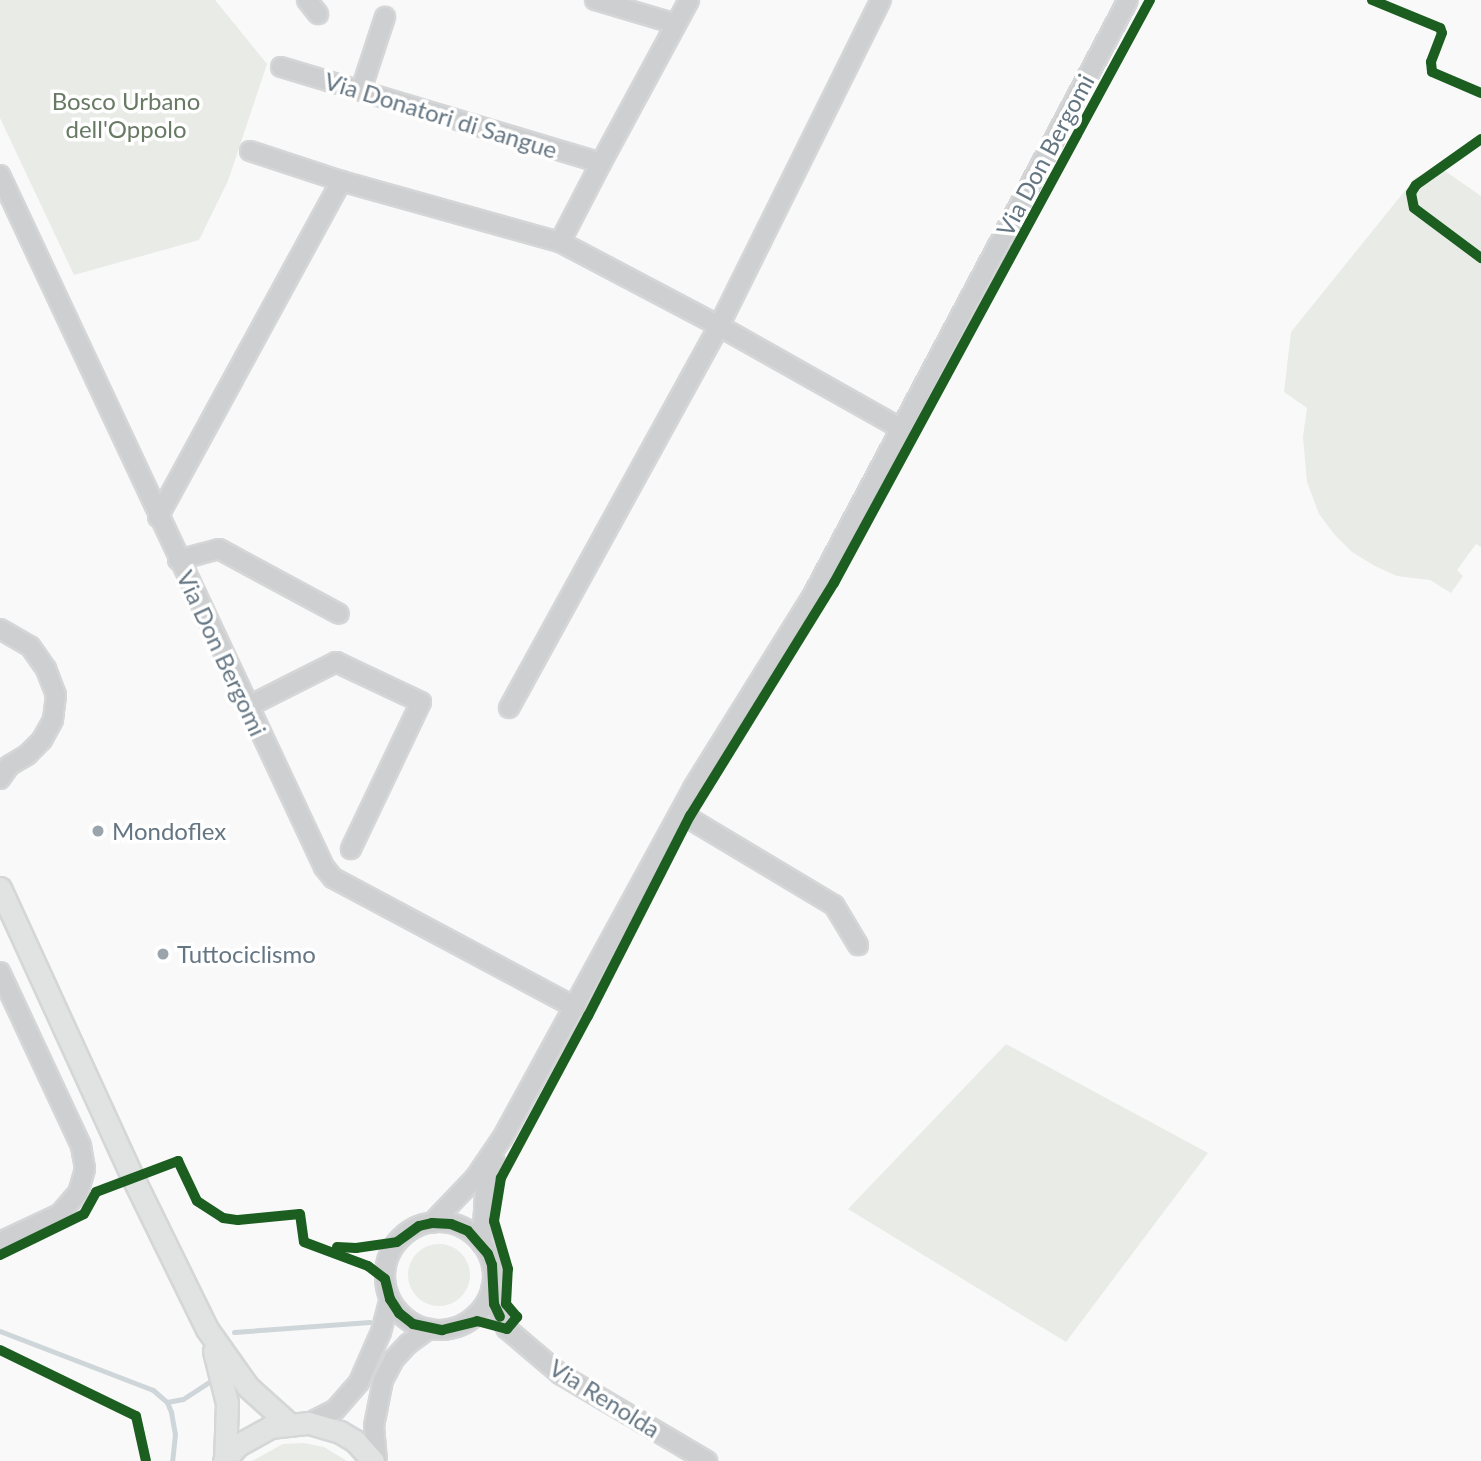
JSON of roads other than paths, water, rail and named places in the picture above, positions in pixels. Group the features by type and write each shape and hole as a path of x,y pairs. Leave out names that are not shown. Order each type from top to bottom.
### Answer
{"main road":[{"path":"0,888 208,1329 248,1387 298,1423 341,1432 355,1441 375,1461"},
{"path":"208,1329 227,1403 225,1460"},
{"path":"225,1460 253,1434 298,1423"}],"street":[{"path":"595,0 676,24"},
{"path":"560,242 689,0"},
{"path":"509,708 719,326 881,0"},
{"name":"Via Don Bergomi","path":"298,1423 335,1410 359,1382 381,1332 390,1298 385,1279 390,1253 407,1232 432,1223 475,1178 503,1137 576,1008 680,813 812,597 1128,0"},
{"path":"361,90 385,17"},
{"name":"Via Donatori di Sangue","path":"281,67 601,163"},
{"path":"250,151 341,181 560,242 719,326 902,429"},
{"name":"Via Don Bergomi","path":"0,175 315,851 333,878 576,1008"},
{"path":"158,517 341,181"},
{"path":"178,560 219,549 339,614"},
{"path":"0,629 30,646 46,669 55,695 53,720 42,740 27,755 3,770"},
{"path":"247,707 336,662 421,702 351,849"},
{"path":"680,813 834,905 858,945"},
{"path":"0,1242 60,1214 78,1193 85,1169 81,1146 2,981"},
{"name":"Via Don Bergomi","path":"491,1289 492,1265 482,1244 485,1194 503,1137"},
{"path":"432,1223 451,1224 468,1231 482,1244"},
{"path":"390,1298 399,1313 413,1324 429,1329 454,1328 466,1323 482,1308 491,1289"},
{"name":"Via Renolda","path":"491,1289 494,1304 507,1329 560,1374 707,1461"},
{"name":"Via Renolda","path":"466,1323 477,1321 507,1329"},
{"path":"375,1461 374,1426 383,1380 394,1359 408,1344 429,1329"}],"waterway":[{"path":"234,1332 370,1322"},
{"path":"0,1331 153,1390 167,1402 171,1412 175,1434 172,1461"},
{"path":"167,1402 183,1399 208,1383"}],"place":[{"name":"Mondoflex","path":"98,831"},
{"name":"Tuttociclismo","path":"163,954"}],"park label":[{"name":"Bosco Urbano dell'Oppolo","path":"126,115"}]}
